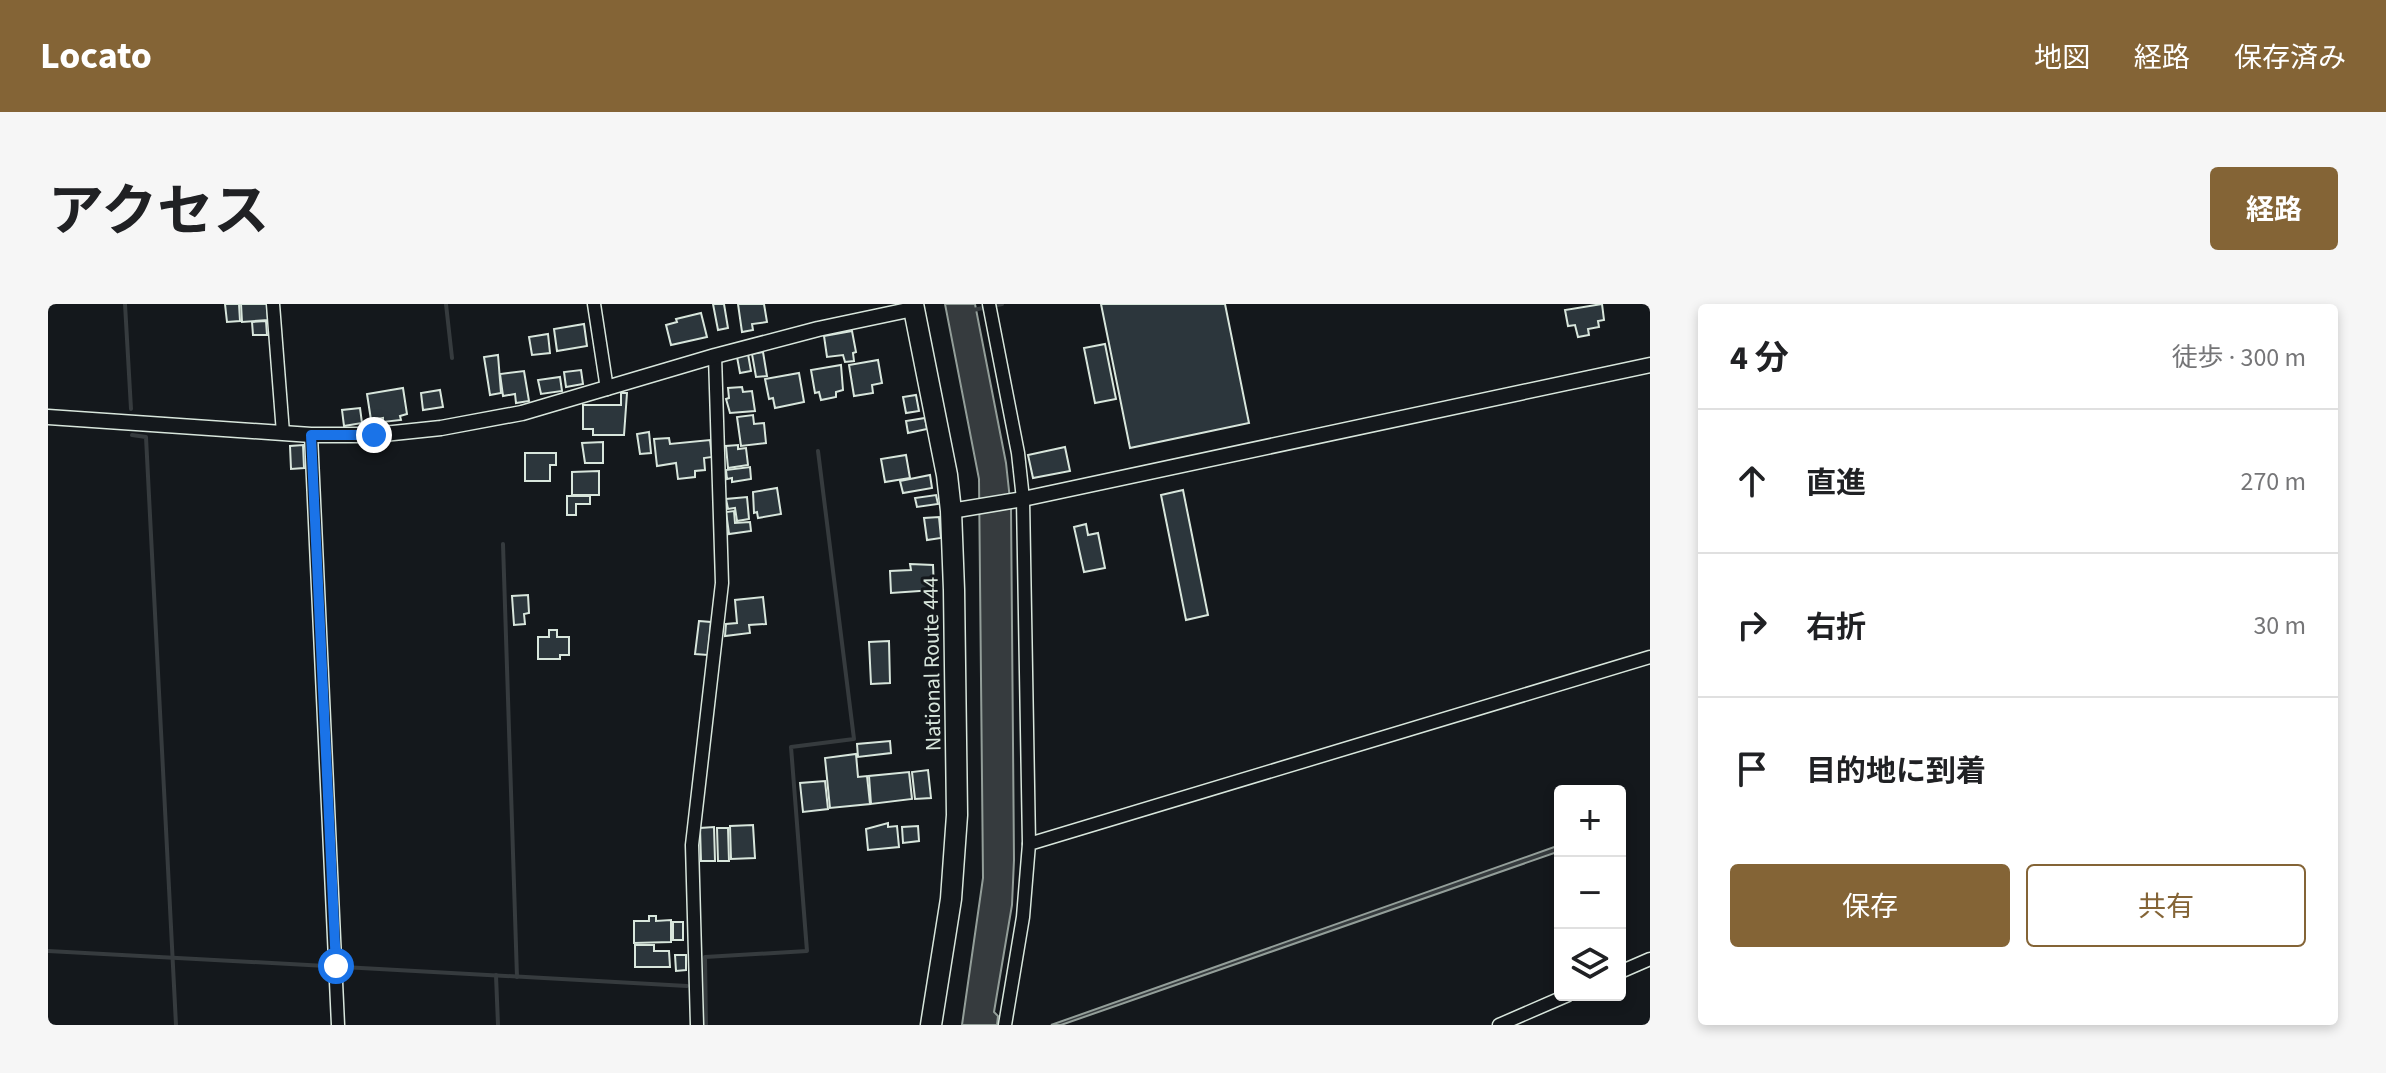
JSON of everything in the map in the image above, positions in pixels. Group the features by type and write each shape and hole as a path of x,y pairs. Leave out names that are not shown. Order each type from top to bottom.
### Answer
{"highway":[{"name":"National Route 444","path":"913,306 951,511 957,815 951,899 931,1025"}],"street":[{"path":"273,304 283,433"},
{"path":"594,304 607,389"},
{"path":"48,417 311,435 374,435 441,428 522,413 715,356 913,306"},
{"path":"990,307 1018,453 1029,844 1023,917 1005,1024"},
{"path":"697,1025 692,845 722,583 715,356"},
{"path":"951,511 1019,500 1650,365"},
{"path":"311,435 338,1025"},
{"path":"1029,844 1650,657"},
{"path":"1626,969 1650,959"},
{"path":"1499,1025 1554,1001"}],"shaded area":[{"path":"945,304 975,304 1006,463 1011,509 1014,860 1012,905 994,1012 998,1016 997,1025 962,1025 983,878 979,479"},
{"path":"1554,847 1554,853 1061,1025 1051,1025"}],"building":[{"path":"225,304 239,304 240,321 227,322"},
{"path":"241,304 267,304 268,320 242,322"},
{"path":"713,304 724,304 728,328 718,330"},
{"path":"738,304 764,304 767,322 752,324 753,330 742,332"},
{"path":"1101,304 1225,304 1249,423 1130,448"},
{"path":"1602,304 1604,320 1598,321 1599,327 1588,329 1589,335 1578,337 1575,325 1568,326 1565,310"},
{"path":"701,313 707,337 671,345 666,325 677,322 676,319"},
{"path":"266,321 267,335 253,335 252,322"},
{"path":"584,324 587,346 557,351 554,329"},
{"path":"852,331 856,352 853,353 854,361 845,362 843,355 827,357 824,336"},
{"path":"548,334 550,353 532,355 529,337"},
{"path":"1105,344 1116,399 1095,403 1084,348"},
{"path":"763,352 767,376 756,377 752,354"},
{"path":"748,354 751,371 740,373 737,357"},
{"path":"498,355 501,393 490,395 484,357"},
{"path":"878,360 882,383 872,385 873,393 854,396 849,365"},
{"path":"841,365 843,390 836,392 836,397 821,400 819,392 815,393 811,370"},
{"path":"581,370 583,384 566,387 564,372"},
{"path":"524,371 529,401 516,403 515,394 503,396 500,374"},
{"path":"799,373 804,402 775,408 773,398 769,399 765,379"},
{"path":"560,377 562,391 541,394 538,380"},
{"path":"742,387 743,392 752,391 755,411 730,413 726,399 729,398 728,388"},
{"path":"403,388 407,414 400,416 401,420 371,420 367,394"},
{"path":"440,390 443,407 423,410 421,393"},
{"path":"621,393 627,393 624,435 593,435 593,429 583,429 583,405 621,405"},
{"path":"916,395 919,411 906,413 903,397"},
{"path":"360,408 362,423 344,426 342,410"},
{"path":"753,415 754,424 764,423 766,443 741,446 737,417"},
{"path":"925,418 927,429 908,433 906,421"},
{"path":"649,432 651,453 640,454 637,434"},
{"path":"669,438 670,444 710,440 712,457 704,458 705,470 695,471 695,477 678,479 676,463 657,466 654,439"},
{"path":"603,442 603,463 585,463 582,443"},
{"path":"303,445 304,468 291,469 290,446"},
{"path":"738,445 738,449 746,448 748,465 728,468 726,446"},
{"path":"1065,447 1070,471 1033,478 1028,455"},
{"path":"525,453 556,453 556,465 550,465 550,481 525,481"},
{"path":"906,455 910,478 885,482 881,459"},
{"path":"750,467 751,479 732,482 732,478 727,479 726,470"},
{"path":"599,471 599,495 572,495 572,472"},
{"path":"930,475 932,488 903,493 900,481"},
{"path":"777,488 781,514 758,518 757,512 754,513 753,492"},
{"path":"1183,490 1208,615 1186,620 1161,495"},
{"path":"936,495 938,504 917,507 915,498"},
{"path":"567,496 590,496 590,504 576,504 576,515 567,515"},
{"path":"747,497 749,519 737,521 735,508 728,509 726,499"},
{"path":"734,511 735,523 750,522 751,531 729,534 726,512"},
{"path":"939,517 941,538 927,540 924,518"},
{"path":"1086,524 1088,535 1098,533 1105,568 1084,572 1074,527"},
{"path":"910,564 933,565 934,590 891,593 890,571 911,570"},
{"path":"528,595 529,613 524,614 525,624 514,625 512,596"},
{"path":"763,597 766,624 749,625 750,633 725,636 726,624 737,623 735,600"},
{"path":"699,621 711,622 708,655 695,654"},
{"path":"549,630 557,630 557,637 569,637 569,655 560,655 560,659 538,659 538,637 549,637"},
{"path":"889,641 890,683 871,684 869,642"},
{"path":"890,741 891,753 858,757 857,744"},
{"path":"856,754 858,777 867,776 870,804 830,808 825,758"},
{"path":"928,770 931,798 915,799 912,772"},
{"path":"909,772 912,799 871,804 869,776"},
{"path":"825,781 828,809 803,812 800,783"},
{"path":"888,823 888,827 897,826 899,847 868,850 866,829"},
{"path":"753,825 755,858 731,859 730,826"},
{"path":"918,826 919,841 903,843 902,827"},
{"path":"714,827 715,861 701,861 700,828"},
{"path":"717,828 728,828 729,861 718,861"},
{"path":"649,916 656,916 656,921 671,920 671,942 634,943 634,921 649,921"},
{"path":"673,922 683,922 683,940 673,940"},
{"path":"635,945 654,945 654,951 669,951 670,967 635,967"},
{"path":"675,955 686,955 686,970 676,971"}],"waterway":[{"path":"125,304 131,409"},
{"path":"446,304 452,358"},
{"path":"973,310 1002,304"},
{"path":"132,435 146,437 176,1025"},
{"path":"706,1025 705,957 807,951 791,747 854,739 818,451"},
{"path":"503,544 517,977"},
{"path":"48,951 326,966"},
{"path":"343,967 687,986"},
{"path":"496,975 498,1025"}],"route":[{"path":"336,966 311,435 374,435"}]}
